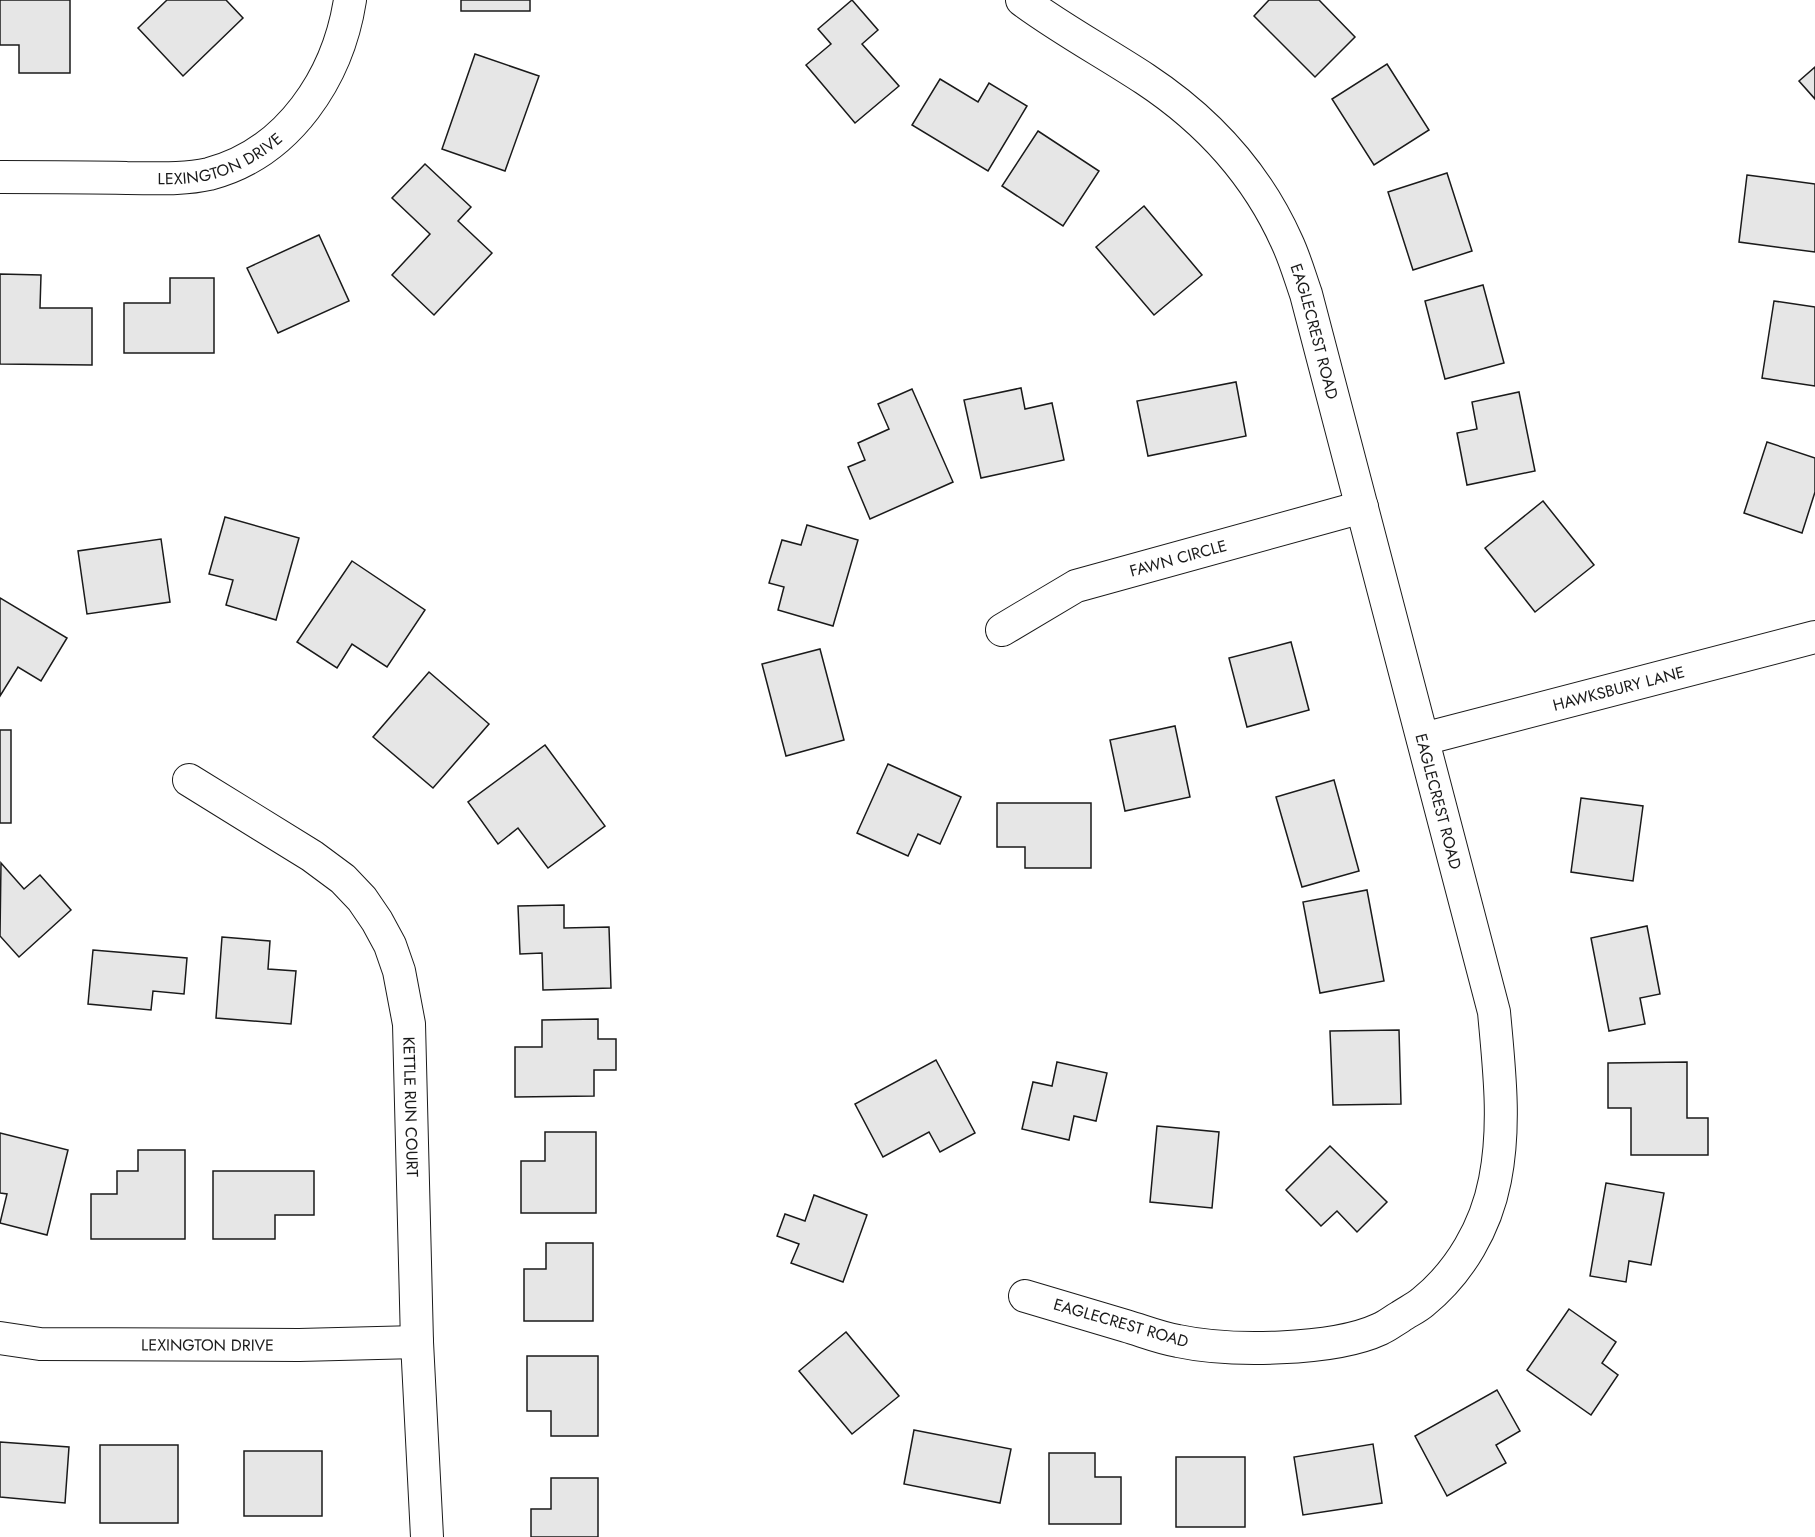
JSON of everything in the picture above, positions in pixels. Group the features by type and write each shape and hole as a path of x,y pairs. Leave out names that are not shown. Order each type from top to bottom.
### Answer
{"street":[{"name":"LEXINGTON DRIVE","path":"0,177 168,178 208,174 234,165 279,135 316,94 330,70 340,44 350,0"},
{"name":"EAGLECREST ROAD","path":"1022,0 1147,80 1191,113 1230,151 1263,195 1288,243 1306,294 1494,1012 1501,1096 1499,1153 1495,1181 1481,1226 1462,1260 1443,1283 1422,1303 1380,1329 1323,1343 1264,1348 1205,1346 1176,1341 1025,1296"},
{"name":"FAWN CIRCLE","path":"1002,630 1076,586 1362,507"},
{"name":"HAWKSBURY LANE","path":"1423,739 1815,637"},
{"name":"KETTLE RUN COURT","path":"189,780 312,856 343,879 362,899 377,921 390,945 399,970 409,1024 417,1342 427,1537"},
{"name":"LEXINGTON DRIVE","path":"0,1338 40,1344 299,1345 417,1342"}],"building":[{"path":"0,0 70,0 70,73 19,73 19,45 0,45"},
{"path":"167,0 226,0 243,18 183,76 138,28"},
{"path":"461,0 530,0 530,11 461,11"},
{"path":"852,0 878,30 862,44 899,86 855,123 806,65 831,44 818,29"},
{"path":"1269,0 1319,0 1355,37 1315,77 1254,16"},
{"path":"475,54 539,76 505,171 442,149"},
{"path":"1387,64 1429,130 1374,165 1332,99"},
{"path":"1815,67 1815,99 1799,81"},
{"path":"940,79 978,102 989,83 1027,106 988,171 912,125"},
{"path":"1038,131 1099,171 1063,226 1002,186"},
{"path":"425,164 471,207 458,221 492,253 434,315 392,275 430,234 392,198"},
{"path":"1447,173 1472,251 1413,270 1388,192"},
{"path":"1747,175 1815,184 1815,252 1739,242"},
{"path":"1144,206 1202,275 1154,315 1096,247"},
{"path":"319,235 349,301 278,333 247,268"},
{"path":"0,274 41,275 40,308 92,308 92,365 0,364"},
{"path":"170,278 214,278 214,353 124,353 124,303 170,303"},
{"path":"1483,285 1504,363 1445,379 1425,301"},
{"path":"1774,301 1815,307 1815,386 1762,378"},
{"path":"1236,382 1246,436 1148,456 1137,401"},
{"path":"1021,388 1025,409 1052,403 1064,460 981,478 964,400"},
{"path":"912,389 953,482 870,519 848,467 865,460 858,443 889,429 878,404"},
{"path":"1519,392 1535,471 1467,485 1457,433 1477,429 1472,402"},
{"path":"1767,442 1815,458 1815,492 1802,533 1744,513"},
{"path":"1543,501 1594,565 1535,612 1485,548"},
{"path":"225,517 299,538 276,620 226,605 233,580 209,574"},
{"path":"807,525 858,540 833,626 778,610 784,587 769,583 782,540 801,545"},
{"path":"161,539 170,602 87,614 78,551"},
{"path":"352,561 425,610 387,667 352,644 337,668 297,642"},
{"path":"0,598 67,638 41,681 18,667 0,696"},
{"path":"1291,642 1309,710 1247,727 1229,658"},
{"path":"820,649 844,740 786,756 762,664"},
{"path":"429,672 489,724 433,788 373,737"},
{"path":"1175,726 1190,797 1125,811 1110,740"},
{"path":"0,730 11,730 11,823 0,823"},
{"path":"545,745 605,826 548,868 518,828 498,844 468,802"},
{"path":"888,764 961,797 940,844 918,834 908,856 857,833"},
{"path":"1334,780 1359,871 1302,887 1276,797"},
{"path":"1581,798 1643,806 1633,881 1571,872"},
{"path":"997,803 1091,803 1091,868 1025,868 1025,847 997,847"},
{"path":"1,863 24,889 40,875 71,910 19,957 0,936"},
{"path":"1367,890 1384,981 1320,993 1303,902"},
{"path":"564,905 564,928 609,927 611,988 543,990 542,953 520,954 518,906"},
{"path":"1647,926 1660,994 1640,998 1645,1024 1609,1031 1591,938"},
{"path":"222,937 270,941 268,969 296,971 291,1024 216,1018"},
{"path":"93,950 187,958 184,994 153,991 151,1010 88,1004"},
{"path":"598,1019 598,1039 616,1039 616,1070 594,1070 594,1096 515,1097 515,1047 542,1047 542,1020"},
{"path":"1399,1030 1401,1104 1333,1105 1330,1031"},
{"path":"936,1060 975,1133 940,1152 929,1132 883,1157 855,1104"},
{"path":"1057,1062 1107,1073 1096,1121 1074,1116 1069,1140 1022,1129 1033,1082 1052,1086"},
{"path":"1687,1062 1687,1118 1708,1118 1708,1155 1631,1155 1631,1108 1608,1108 1608,1063"},
{"path":"1157,1126 1219,1132 1212,1208 1150,1202"},
{"path":"545,1132 596,1132 596,1213 521,1213 521,1161 545,1161"},
{"path":"0,1133 68,1150 47,1235 0,1223 7,1194 0,1193"},
{"path":"1330,1146 1387,1202 1357,1232 1337,1211 1321,1226 1286,1190"},
{"path":"138,1150 185,1150 185,1239 91,1239 91,1194 117,1194 117,1171 138,1171"},
{"path":"213,1171 314,1171 314,1215 275,1215 275,1239 213,1239"},
{"path":"1606,1183 1664,1193 1651,1265 1629,1261 1626,1282 1590,1276"},
{"path":"814,1195 867,1215 843,1282 791,1263 799,1244 777,1236 785,1214 805,1221"},
{"path":"546,1243 593,1243 593,1321 524,1321 524,1269 546,1269"},
{"path":"1569,1309 1616,1342 1602,1363 1618,1375 1591,1415 1527,1370"},
{"path":"846,1332 899,1396 852,1434 799,1371"},
{"path":"527,1356 598,1356 598,1436 551,1436 551,1411 527,1411"},
{"path":"1497,1390 1520,1431 1496,1445 1506,1463 1447,1496 1415,1436"},
{"path":"914,1430 1011,1449 1000,1503 904,1484"},
{"path":"0,1442 69,1447 65,1503 0,1497"},
{"path":"1373,1444 1382,1503 1303,1515 1294,1457"},
{"path":"100,1445 178,1445 178,1523 100,1523"},
{"path":"244,1451 322,1451 322,1516 244,1516"},
{"path":"1049,1453 1095,1453 1095,1477 1121,1477 1121,1524 1049,1524"},
{"path":"1176,1457 1245,1457 1245,1527 1176,1527"},
{"path":"551,1478 598,1478 598,1537 531,1537 531,1509 551,1509"}]}
